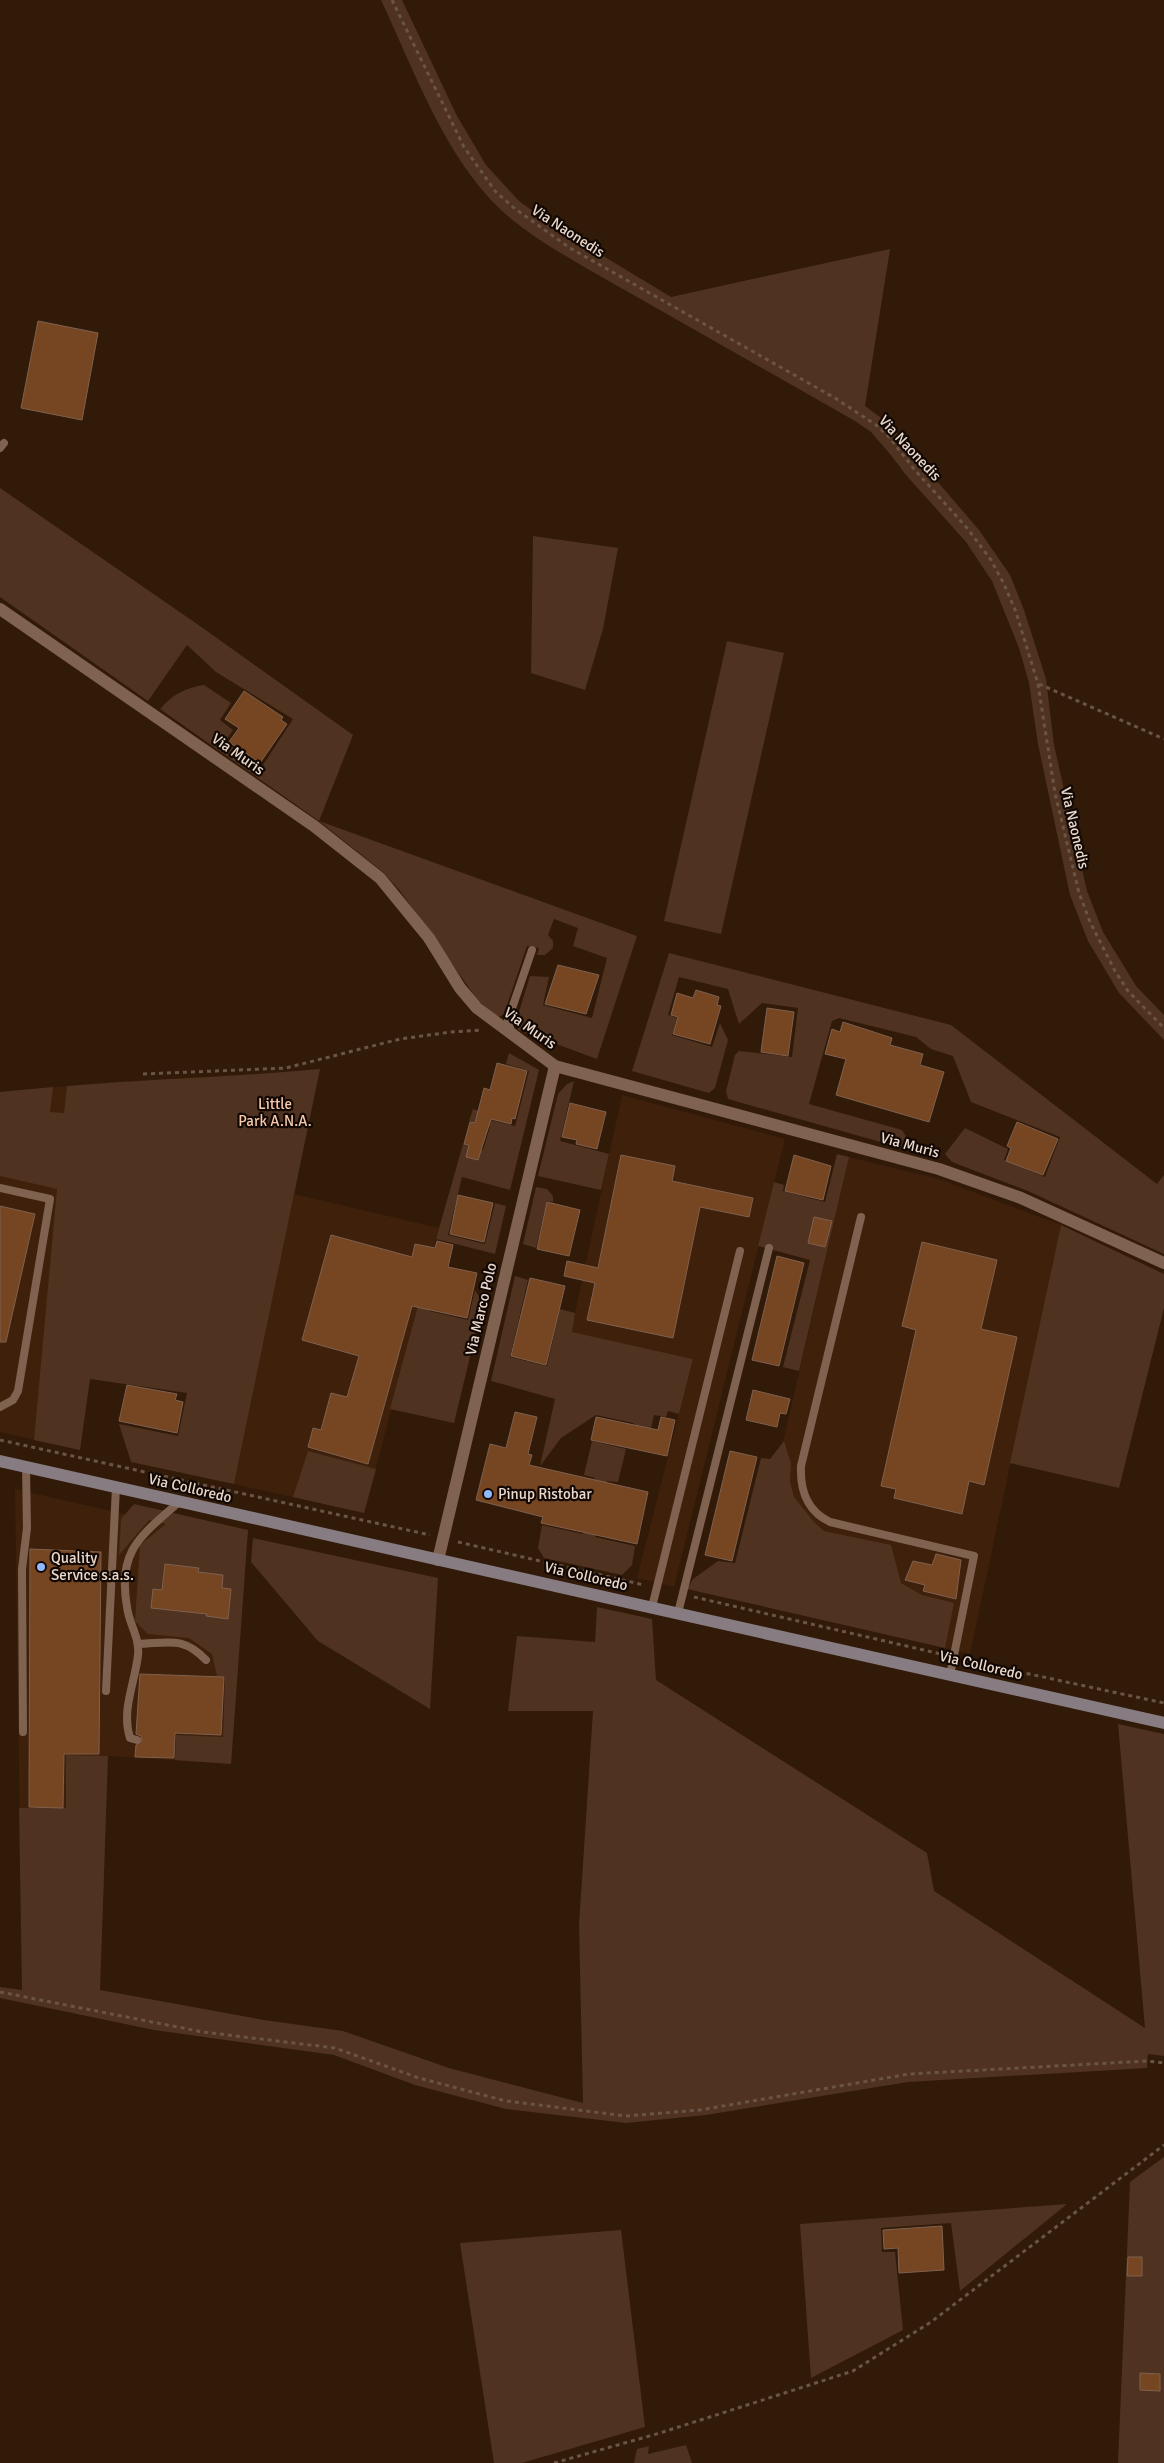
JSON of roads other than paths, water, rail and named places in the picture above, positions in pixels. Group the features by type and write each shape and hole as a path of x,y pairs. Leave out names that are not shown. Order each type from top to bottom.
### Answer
{"main road":[{"name":"Via Colloredo","path":"0,1461 1164,1723"}],"street":[{"name":"Via Muris","path":"0,609 314,826 380,878 428,938 460,988 477,1008 555,1066 938,1169 1021,1198 1164,1263"},
{"name":"Via Marco Polo","path":"438,1560 555,1066"}],"lane":[{"path":"511,1034 508,1020 532,950"},
{"path":"0,1188 50,1199 18,1391 13,1400 0,1407"},
{"path":"861,1217 803,1458 802,1486 804,1495 813,1510 830,1522 974,1556 950,1675"},
{"path":"678,1613 769,1248"},
{"path":"652,1607 740,1251"},
{"path":"23,1732 22,1569 27,1528 26,1467"},
{"path":"106,1691 116,1487"},
{"path":"136,1740 130,1738 128,1732 128,1696 138,1644 127,1608 126,1573 132,1548 139,1538 179,1502"},
{"path":"138,1644 180,1642 194,1648 206,1660"}],"place":[{"name":"Pinup Ristobar","path":"488,1494"},
{"name":"Quality Service s.a.s.","path":"41,1567"}],"park label":[{"name":"Little Park A.N.A.","path":"275,1112"}]}
